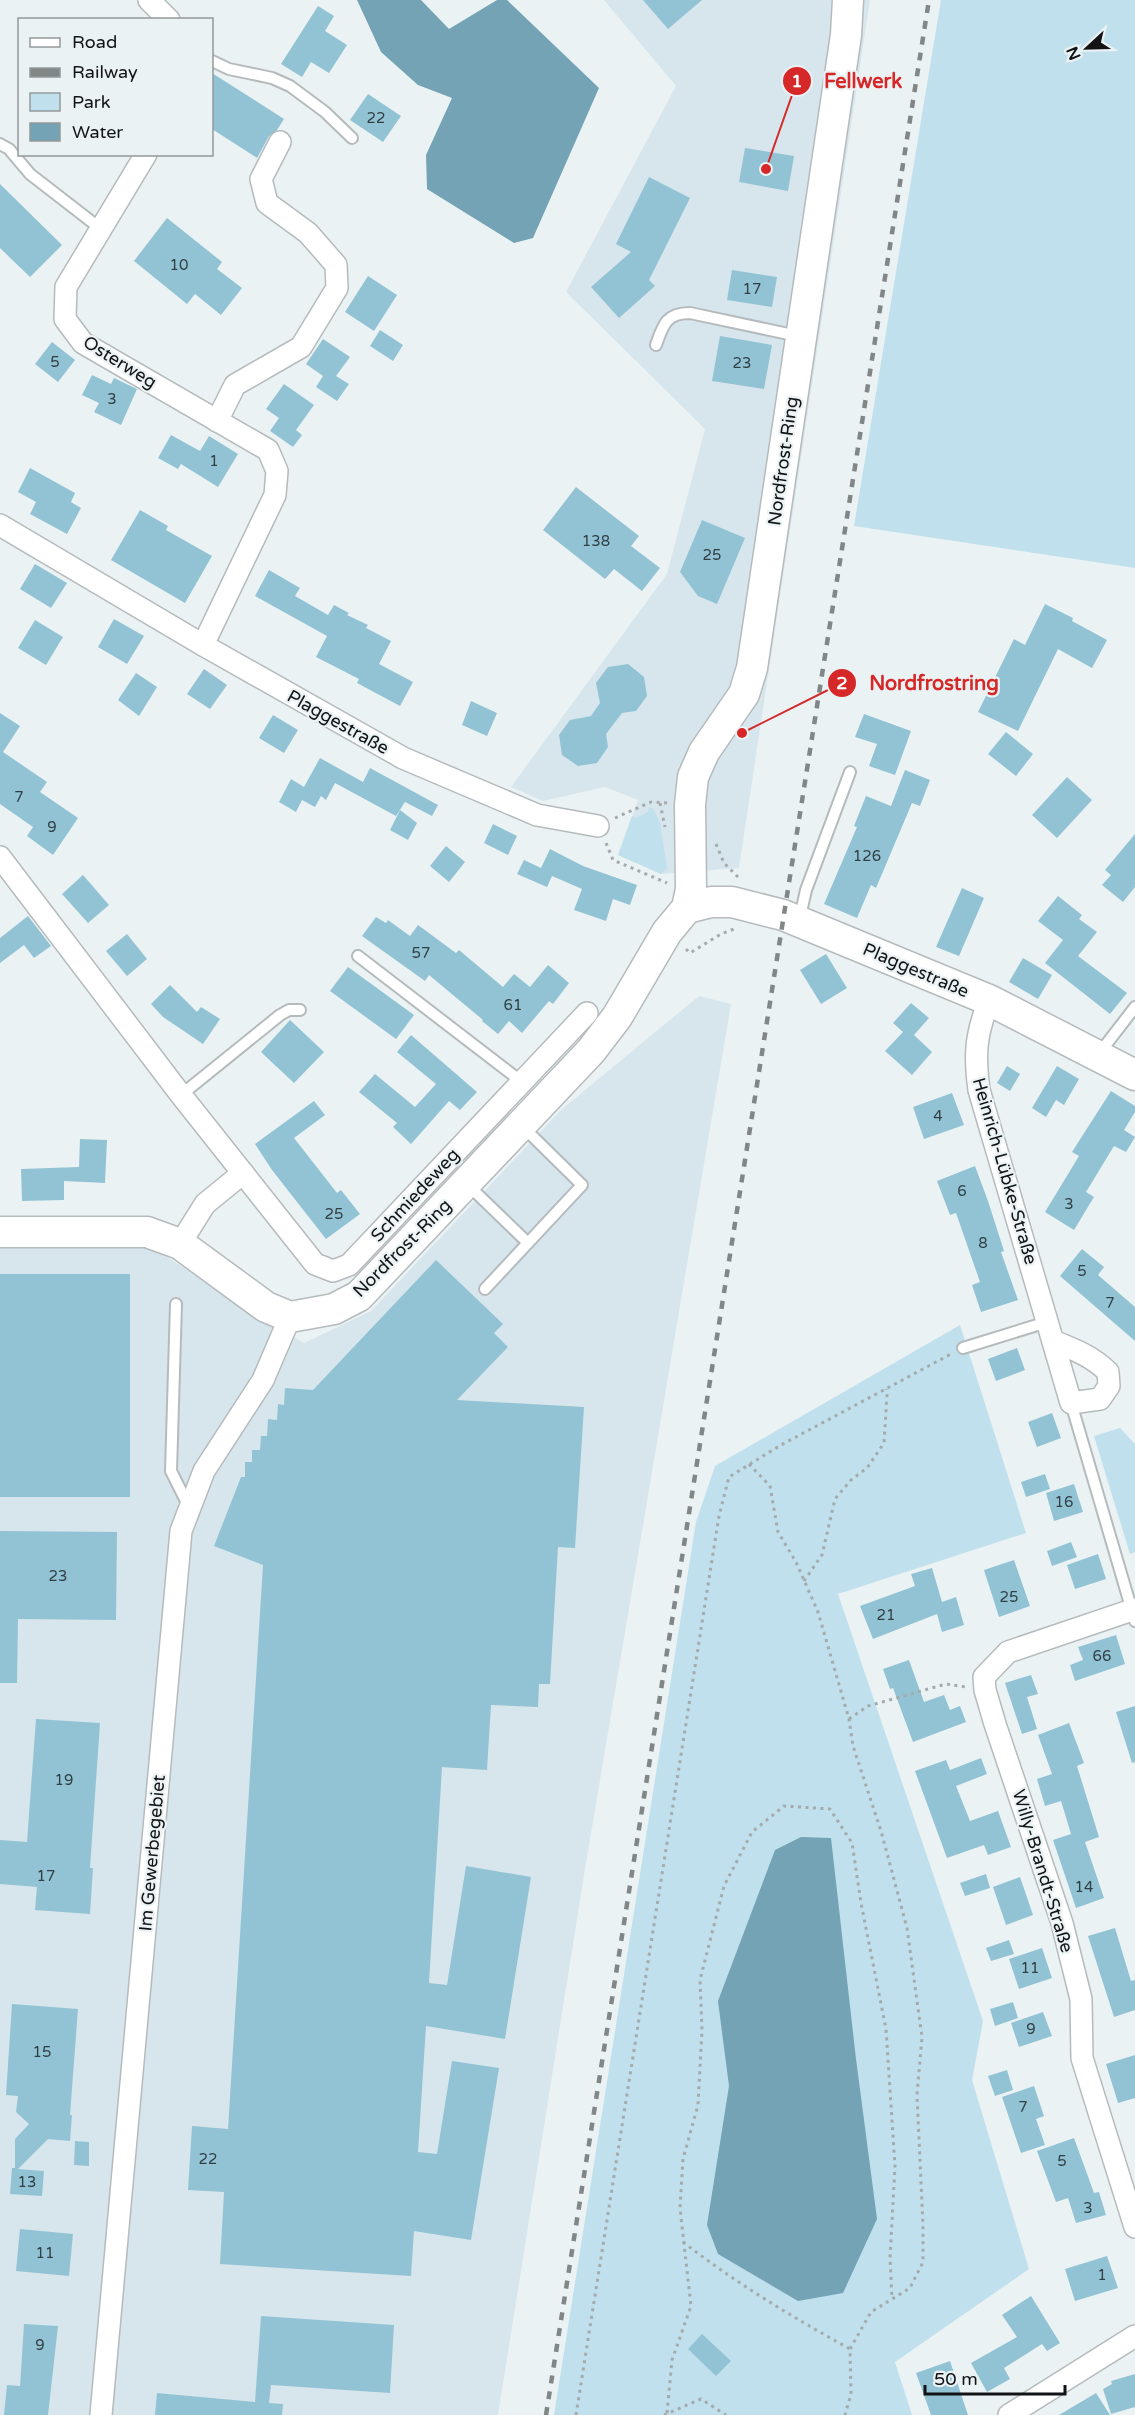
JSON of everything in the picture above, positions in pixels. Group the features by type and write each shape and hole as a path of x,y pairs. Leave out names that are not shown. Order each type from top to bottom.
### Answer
{"street":[{"path":"149,0 168,18"},
{"name":"Nordfrost-Ring","path":"290,1317 334,1309 358,1296 591,1051 617,1017 668,932 679,897 691,889 690,805 693,777 704,752 744,694 752,668 846,35 848,0"},
{"path":"217,421 235,385 301,347 337,288 336,265 308,233 267,203 261,179 280,142"},
{"name":"Osterweg","path":"145,156 66,288 65,319 83,343 268,450 278,471 276,495 203,645"},
{"name":"Plaggestraße","path":"0,525 203,645 403,758 537,815 598,826"},
{"name":"Schmiedeweg","path":"0,857 181,1095 315,1264 333,1271 349,1265 587,1013"},
{"name":"Plaggestraße","path":"679,897 752,905 799,921 989,1000 1135,1075"},
{"name":"Heinrich-Lübke-Straße","path":"989,1000 976,1037 979,1090 1071,1403"},
{"path":"180,1244 205,1204 243,1173"},
{"path":"0,1232 147,1232 180,1244 266,1307 290,1317"},
{"name":"Im Gewerbegebiet","path":"101,2415 181,1531 204,1471 263,1380 290,1317"},
{"path":"1050,1331 1108,1372 1109,1386 1100,1399 1071,1403"},
{"path":"985,1690 984,1677 1008,1652 1134,1613"},
{"name":"Willy-Brandt-Straße","path":"985,1690 1062,1923 1081,1999 1082,2058 1135,2227"},
{"path":"1009,2415 1135,2336"}],"lane":[{"path":"213,61 229,69 272,78 290,86 325,112 352,138"},
{"path":"0,144 9,149 30,174 101,229"},
{"path":"656,345 664,323 677,313 690,313 802,337"},
{"path":"799,921 806,890 849,772"},
{"path":"358,956 522,1082"},
{"path":"1098,1056 1135,1007"},
{"path":"181,1095 280,1015 289,1010 300,1010"},
{"path":"485,1288 582,1185 521,1125"},
{"path":"466,1183 528,1243"},
{"path":"176,1304 171,1471 189,1507"},
{"path":"963,1348 1050,1331"},
{"name":"Heinrich-Lübke-Straße","path":"1071,1403 1134,1613"}],"path":[{"path":"660,802 651,802 598,826 613,860 679,897"},
{"path":"712,835 724,863 745,883"},
{"path":"576,2415 719,1516 729,1477 963,1348"},
{"path":"804,1581 822,1555 835,1498 851,1480 867,1468 884,1443 886,1389"},
{"path":"749,1464 770,1486 778,1532 796,1562 818,1612 849,1719 853,1746 882,1831 907,1928 922,2037 917,2095 923,2226 922,2262 910,2288 871,2312 850,2349 851,2394 845,2415"},
{"path":"849,1719 868,1706 946,1684 985,1690"},
{"path":"665,2414 672,2360 691,2306 680,2208 683,2159 698,2105 702,2030 700,1980 724,1886 752,1832 784,1806 830,1809 852,1843 861,1903 886,2029 895,2166 890,2258 892,2300"},
{"path":"683,2242 716,2268 794,2318 850,2349"},
{"path":"665,2414 700,2399 726,2415"}],"shaded area":[{"path":"604,0 870,0 739,868 661,874 618,855 638,800 605,787 543,801 511,787 667,574 705,429 566,292 676,86"},
{"path":"699,996 731,1004 585,1869 498,2415 0,2415 0,1246 63,1242 151,1247 304,1343 371,1311 562,1109"}],"green space":[{"path":"941,0 1135,0 1135,568 854,526"},
{"path":"649,807 653,808 660,823 667,868 661,874 618,855 632,816 636,818 648,812"},
{"path":"960,1325 1026,1533 838,1594 983,2021 972,2080 1029,2269 895,2362 912,2415 554,2415 696,1522 715,1466"},
{"path":"1120,1428 1135,1444 1135,1552 1130,1554 1094,1436"}],"water":[{"path":"357,0 421,0 449,29 497,0 507,0 599,88 533,238 514,243 427,189 426,155 452,98 418,85 381,52"},
{"path":"801,1837 831,1838 877,2219 843,2293 798,2301 718,2254 707,2225 729,2086 718,2001 775,1850"}],"building":[{"path":"643,0 702,0 668,29"},
{"path":"318,6 334,16 325,31 347,45 329,73 311,62 302,77 281,64"},
{"path":"213,74 284,119 277,130 269,136 257,158 213,130"},
{"path":"368,94 401,116 383,142 350,120"},
{"path":"745,148 794,156 788,191 739,182"},
{"path":"649,177 690,198 649,280 655,286 619,318 591,287 631,252 616,244"},
{"path":"0,184 62,245 30,277 0,248"},
{"path":"167,218 222,262 217,269 242,288 221,315 195,294 187,304 134,261"},
{"path":"732,270 777,277 772,307 727,300"},
{"path":"368,276 397,295 374,331 345,312"},
{"path":"380,330 403,345 393,361 370,346"},
{"path":"720,336 772,345 764,389 712,381"},
{"path":"323,339 350,357 336,376 349,384 337,401 316,387 323,376 306,364"},
{"path":"52,342 75,360 58,382 35,364"},
{"path":"92,375 111,384 114,378 137,389 121,425 94,412 99,403 82,395"},
{"path":"284,384 314,405 296,430 302,435 293,447 270,431 279,418 266,409"},
{"path":"171,435 200,451 209,436 238,454 218,487 181,464 178,469 158,458"},
{"path":"30,468 75,493 71,502 81,508 67,534 30,514 36,502 18,492"},
{"path":"576,487 639,536 631,546 660,568 642,591 614,569 605,579 543,530"},
{"path":"140,510 168,526 166,530 212,556 185,603 111,560"},
{"path":"702,520 745,538 717,604 698,596 680,572"},
{"path":"35,564 67,583 51,608 20,589"},
{"path":"269,570 300,588 295,596 328,615 334,605 349,613 347,615 368,625 366,628 391,641 379,664 413,682 400,706 357,683 359,679 316,657 327,636 255,596"},
{"path":"1045,604 1073,618 1072,621 1107,640 1092,668 1058,649 1018,731 978,712 1014,639 1025,645"},
{"path":"114,619 144,636 127,664 98,647"},
{"path":"35,620 63,637 46,665 18,648"},
{"path":"628,664 644,677 647,696 636,711 622,713 606,734 608,747 597,763 578,766 562,755 559,735 570,720 591,716 600,703 596,683 608,667"},
{"path":"204,669 227,685 210,709 187,694"},
{"path":"136,673 157,687 139,716 118,700"},
{"path":"471,701 497,713 487,736 462,725"},
{"path":"0,713 20,726 3,752 47,782 40,792 78,818 53,855 27,836 33,827 0,804"},
{"path":"864,714 911,731 895,775 869,766 877,744 855,737"},
{"path":"273,715 298,730 284,753 259,738"},
{"path":"1006,732 1033,754 1016,776 988,754"},
{"path":"320,758 363,782 370,768 438,805 432,816 405,802 396,816 335,783 326,800 321,796 315,807 302,800 296,812 279,802 291,779 304,787"},
{"path":"905,770 930,780 920,806 912,803 876,888 871,885 857,918 824,904 857,827 854,826 866,796 891,806"},
{"path":"1067,777 1092,800 1057,838 1032,815"},
{"path":"400,810 417,823 408,840 390,830"},
{"path":"493,824 517,836 508,855 484,843"},
{"path":"1135,834 1135,887 1123,902 1102,885 1111,875 1105,870"},
{"path":"446,846 465,862 449,882 430,866"},
{"path":"550,849 583,866 637,885 630,905 613,899 606,921 574,910 582,889 552,876 547,887 517,874 524,860 541,868"},
{"path":"83,875 109,905 88,923 62,894"},
{"path":"962,888 984,898 959,956 936,947"},
{"path":"1058,896 1082,915 1079,919 1097,932 1078,956 1127,993 1110,1014 1045,963 1063,940 1038,921"},
{"path":"28,916 51,946 34,958 24,945 0,963 0,938"},
{"path":"376,917 386,923 388,920 410,936 418,925 456,953 459,950 503,987 514,974 530,987 548,965 569,983 553,1004 549,1001 522,1033 509,1021 498,1034 429,975 425,981 362,936"},
{"path":"127,934 147,959 127,976 106,951"},
{"path":"826,954 847,988 821,1004 800,970"},
{"path":"1023,958 1052,975 1038,999 1009,982"},
{"path":"348,967 414,1015 396,1039 330,991"},
{"path":"170,985 197,1012 201,1007 220,1019 203,1044 163,1017 151,1004"},
{"path":"911,1003 929,1018 914,1035 932,1052 912,1075 885,1051 903,1032 893,1023"},
{"path":"290,1020 324,1052 294,1083 261,1052"},
{"path":"411,1035 477,1092 460,1110 449,1101 411,1144 393,1127 397,1123 359,1092 375,1074 415,1107 436,1084 397,1052"},
{"path":"1007,1066 1020,1074 1010,1091 997,1083"},
{"path":"1057,1066 1079,1079 1064,1105 1056,1100 1046,1117 1032,1108"},
{"path":"1111,1091 1135,1106 1135,1112 1124,1130 1135,1137 1126,1152 1114,1146 1086,1192 1094,1197 1074,1230 1045,1212 1079,1156 1072,1152"},
{"path":"952,1093 964,1125 924,1139 913,1107"},
{"path":"314,1101 325,1115 294,1138 337,1193 341,1190 360,1214 326,1239 272,1170 255,1144"},
{"path":"80,1139 107,1140 105,1183 64,1181 64,1200 22,1201 21,1169 79,1167"},
{"path":"975,1166 1018,1300 981,1312 972,1285 980,1282 956,1213 950,1215 937,1181"},
{"path":"1082,1249 1104,1267 1098,1275 1135,1307 1135,1341 1060,1276"},
{"path":"436,1260 503,1324 494,1333 508,1347 457,1400 584,1407 575,1548 558,1547 550,1684 539,1684 538,1707 491,1705 487,1770 442,1767 429,1983 447,1985 466,1866 531,1877 505,2039 426,2026 418,2152 437,2154 452,2061 499,2068 471,2240 414,2231 411,2276 220,2264 224,2192 188,2190 192,2126 228,2129 263,1565 214,1546 241,1477 245,1477 245,1462 252,1462 252,1450 260,1450 261,1436 267,1436 268,1419 277,1420 278,1404 284,1405 285,1388 313,1390"},
{"path":"0,1274 130,1274 130,1497 0,1497"},
{"path":"1017,1348 1025,1370 996,1381 988,1359"},
{"path":"1052,1413 1061,1438 1037,1447 1028,1422"},
{"path":"1045,1474 1050,1489 1026,1497 1021,1482"},
{"path":"1074,1484 1083,1512 1054,1521 1046,1493"},
{"path":"0,1531 117,1532 116,1620 18,1619 17,1683 0,1683"},
{"path":"1071,1542 1077,1557 1052,1566 1047,1551"},
{"path":"1098,1554 1106,1579 1075,1589 1067,1565"},
{"path":"1014,1560 1030,1606 999,1617 984,1570"},
{"path":"932,1568 942,1602 956,1597 964,1625 942,1632 937,1614 873,1639 860,1606 915,1586 911,1574"},
{"path":"1116,1635 1125,1664 1075,1681 1070,1665 1083,1660 1078,1647"},
{"path":"909,1660 924,1702 944,1695 950,1710 960,1706 966,1722 913,1742 893,1688 890,1689 883,1669"},
{"path":"1031,1675 1038,1694 1027,1697 1037,1729 1022,1734 1005,1683"},
{"path":"1135,1706 1135,1762 1132,1763 1116,1712"},
{"path":"36,1719 100,1723 90,1868 93,1868 90,1914 35,1910 37,1887 0,1884 0,1840 27,1842"},
{"path":"1069,1723 1084,1763 1077,1766 1099,1837 1085,1842 1104,1898 1076,1908 1053,1840 1071,1834 1061,1801 1045,1806 1037,1779 1052,1774 1038,1735"},
{"path":"981,1758 987,1774 956,1786 970,1821 998,1811 1011,1847 988,1855 984,1845 947,1858 915,1771 946,1760 950,1770"},
{"path":"986,1874 990,1888 965,1896 960,1883"},
{"path":"1020,1877 1033,1915 1006,1925 993,1887"},
{"path":"1115,1928 1131,1981 1135,1980 1135,2010 1114,2017 1088,1936"},
{"path":"1009,1940 1014,1954 991,1961 986,1948"},
{"path":"1042,1948 1052,1978 1019,1989 1009,1959"},
{"path":"1013,2002 1018,2018 995,2026 990,2009"},
{"path":"12,2004 78,2009 70,2141 48,2139 18,2169 44,2171 42,2196 10,2194 12,2168 15,2168 15,2139 29,2124 16,2112 18,2096 6,2095"},
{"path":"1043,2012 1052,2036 1019,2047 1011,2023"},
{"path":"1135,2055 1135,2098 1118,2103 1106,2064"},
{"path":"1007,2070 1013,2090 995,2096 988,2076"},
{"path":"1034,2086 1044,2116 1036,2119 1045,2145 1021,2153 1002,2097"},
{"path":"1074,2138 1094,2193 1099,2192 1106,2215 1076,2223 1068,2198 1056,2202 1037,2151"},
{"path":"75,2141 89,2142 89,2166 74,2165"},
{"path":"20,2229 73,2234 69,2276 16,2271"},
{"path":"1107,2256 1118,2288 1075,2301 1065,2269"},
{"path":"1031,2296 1060,2343 1047,2351 1042,2344 1004,2368 1010,2379 987,2392 971,2363 1017,2337 1002,2315"},
{"path":"261,2316 394,2325 390,2393 271,2385 269,2403 283,2404 282,2415 155,2415 157,2393 255,2402"},
{"path":"24,2324 58,2326 48,2415 4,2415 7,2385 20,2386"},
{"path":"702,2334 731,2361 716,2376 688,2349"},
{"path":"950,2361 968,2415 931,2415 916,2373"},
{"path":"1135,2374 1135,2407 1111,2414 1103,2389 1112,2384 1111,2381"},
{"path":"1096,2393 1110,2415 1059,2415"}],"railway":[{"path":"546,2415 929,0"}],"place":[{"name":"Fellwerk","path":"766,169"},
{"name":"Nordfrostring","path":"742,733"}]}
